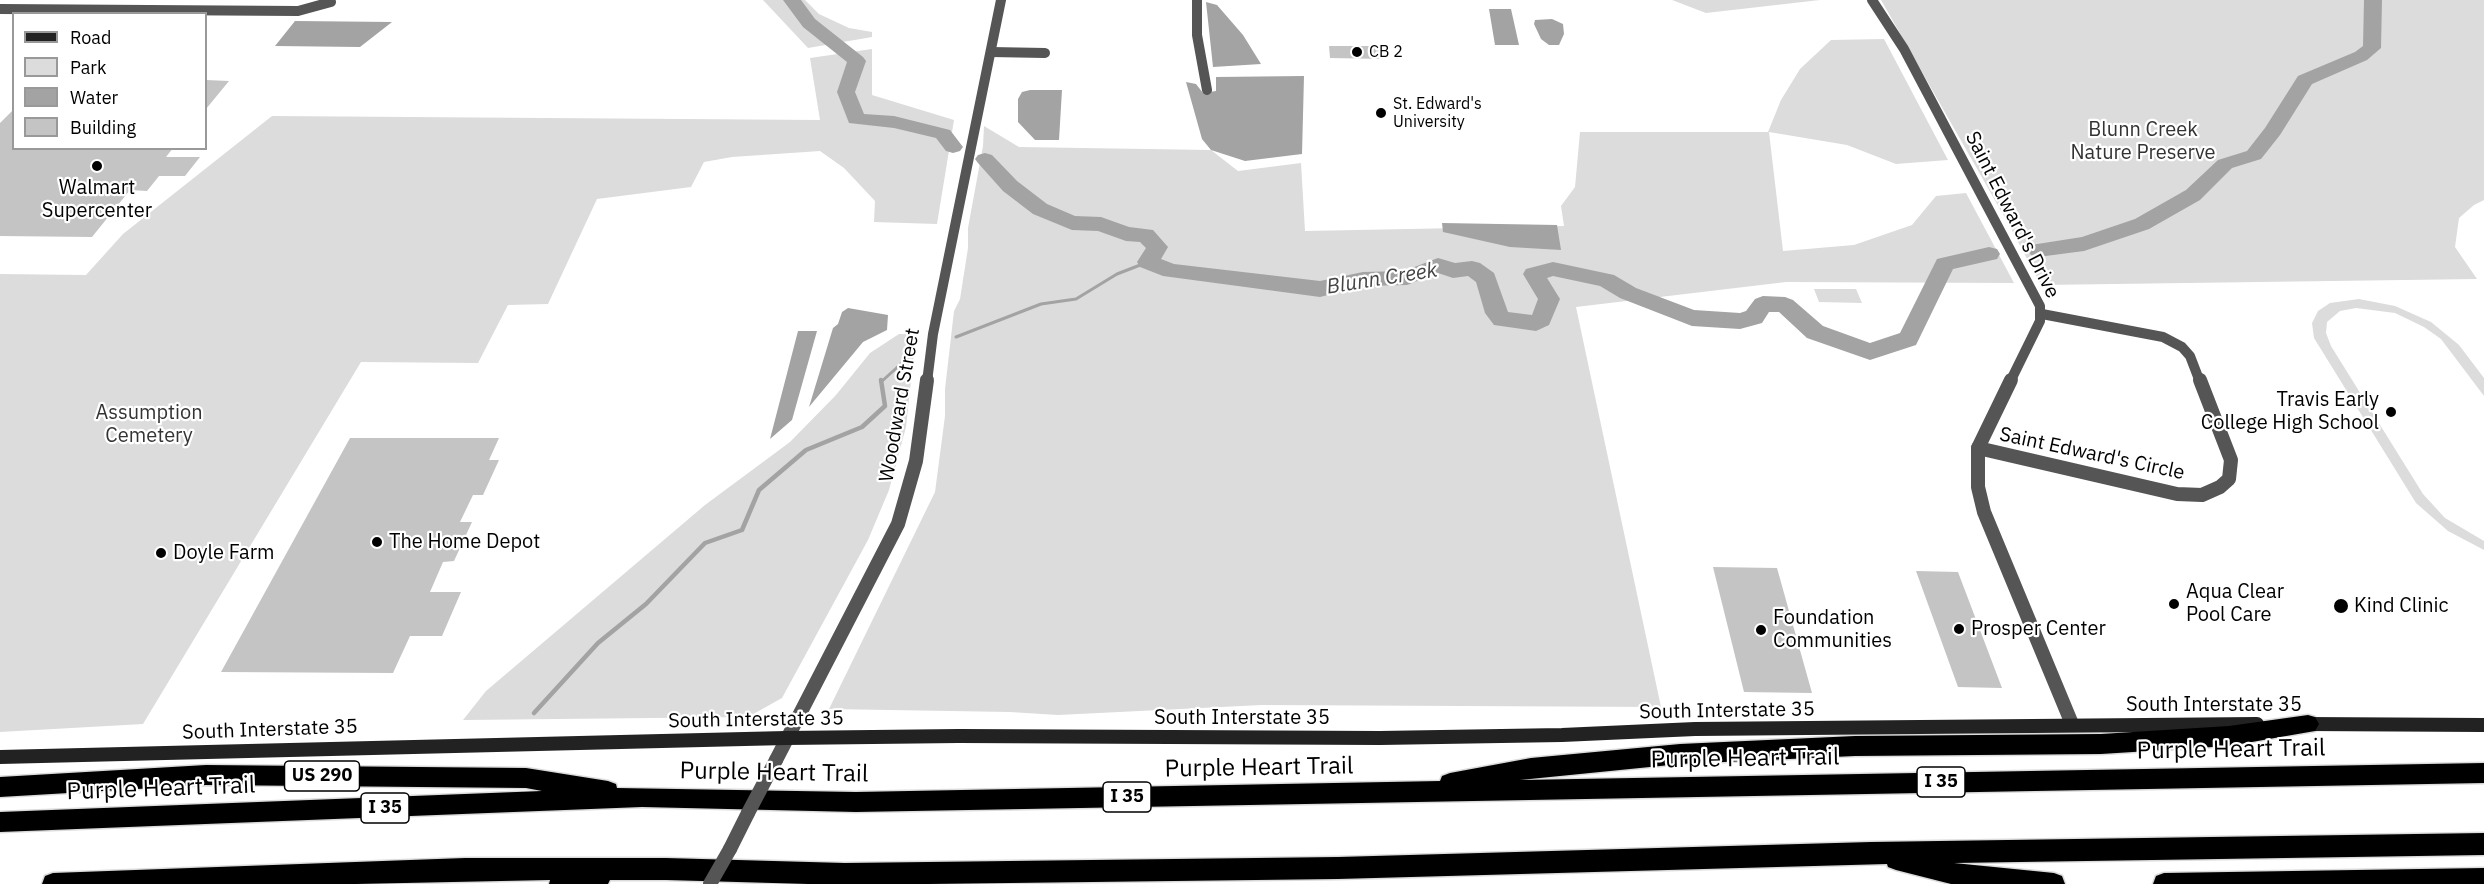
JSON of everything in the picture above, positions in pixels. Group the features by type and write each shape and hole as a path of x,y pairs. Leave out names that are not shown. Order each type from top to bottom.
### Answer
{"highway":[{"path":"1398,792 1531,768 1680,754 1855,746 2101,744 2229,736 2308,724"},
{"name":"Purple Heart Trail","path":"0,822 642,797 856,802 2484,773"},
{"name":"US 290","path":"0,787 206,775 526,778 642,797"},
{"path":"52,884 465,869 666,869 845,874 1208,869 1871,853 2484,844"},
{"path":"1871,853 1959,875 2054,884"},
{"path":"560,884 666,869"},
{"path":"2164,884 2484,879"}],"main road":[{"name":"South Interstate 35","path":"0,757 786,738 959,736 1380,738 1563,735 1695,729 2072,724 2484,725"}],"street":[{"name":"Woodward Street","path":"710,884 898,524 916,461 933,334 1001,0"},
{"path":"1197,0 1197,35 1207,90"},
{"name":"Saint Edward's Drive","path":"1872,0 1904,49 2040,306 2042,314 1978,448 1978,487 1984,512 2072,724"},
{"path":"0,9 298,11 331,2"},
{"path":"991,52 1045,53"},
{"name":"Saint Edward's Circle","path":"1978,448 2177,494 2202,495 2220,487 2229,479 2231,460 2190,356 2182,347 2163,337 2042,314"}],"green space":[{"path":"763,0 805,0 819,14 849,28 872,32 872,37 808,48"},
{"path":"1672,0 1820,0 1706,13"},
{"name":"Blunn Creek Nature Preserve","path":"1881,0 2484,0 2484,200 2459,218 2455,247 2477,279 2041,285"},
{"path":"1884,39 1948,160 1896,164 1847,145 1769,132 1783,251 1854,245 1912,225 1936,196 1966,193 2014,283 1786,282 1576,307 1661,707 1262,705 1058,715 829,709 935,492 945,416 945,389 954,311 960,299 968,248 968,228 983,146 984,126 1019,147 1211,150 1238,171 1301,163 1305,231 1564,226 1561,206 1575,187 1580,132 1768,132 1781,100 1800,69 1831,40"},
{"name":"Assumption Cemetery","path":"872,49 872,95 954,120 937,224 874,222 875,201 844,168 820,151 732,157 704,162 691,187 597,199 548,304 508,305 478,363 361,362 143,724 0,732 0,274 86,275 123,234 272,116 820,120 810,58"},
{"path":"1814,289 1856,289 1862,303 1819,302"},
{"path":"2359,299 2395,306 2431,322 2459,345 2484,378 2484,396 2441,339 2424,327 2395,313 2356,308 2340,311 2327,322 2326,333 2331,346 2423,494 2445,518 2484,541 2484,550 2448,531 2416,503 2314,338 2312,323 2318,311 2330,303"},
{"path":"899,334 916,334 906,427 889,490 868,540 782,698 748,717 463,720 486,691 705,505 790,442 836,395 870,353"}],"water":[{"path":"1206,2 1217,5 1243,35 1261,64 1213,67"},
{"path":"1489,9 1511,9 1519,45 1495,45"},
{"path":"1552,19 1563,24 1564,34 1559,45 1549,45 1541,39 1534,24 1535,20"},
{"path":"295,21 392,22 360,47 275,46"},
{"path":"1304,76 1302,154 1245,161 1211,150 1202,139 1186,82 1196,84 1203,93 1216,91 1216,77"},
{"path":"1062,90 1059,140 1035,140 1018,122 1018,99 1022,92"},
{"path":"1442,223 1557,225 1561,250 1510,247 1443,232"},
{"path":"848,308 888,315 887,330 863,342 809,407 833,328 838,324 842,312"},
{"path":"798,331 817,331 792,420 770,439"}],"building":[{"name":"CB 2","path":"1329,46 1384,46 1385,59 1330,58"},
{"path":"207,80 229,81 207,108"},
{"name":"Walmart Supercenter","path":"12,111 12,150 171,150 166,157 200,157 185,176 159,176 147,191 130,190 92,237 0,236 0,123"},
{"name":"The Home Depot","path":"350,438 499,438 489,460 499,460 483,495 473,495 460,522 472,522 454,561 443,562 430,592 461,592 442,636 410,636 393,673 221,672"},
{"name":"Foundation Communities","path":"1713,567 1777,568 1812,693 1744,692"},
{"name":"Prosper Center","path":"1916,571 1958,572 2002,688 1958,687"}],"waterway":[{"name":"Blunn Creek","path":"792,0 809,23 857,61 846,92 856,119 894,122 943,134 953,147"},
{"name":"Blunn Creek","path":"2038,250 2084,244 2142,224 2193,195 2225,164 2254,155 2273,131 2305,80 2361,56 2372,48 2373,0"},
{"name":"Blunn Creek","path":"985,159 1010,186 1040,209 1072,223 1101,224 1126,234 1146,235 1157,247 1148,262 1171,271 1320,289 1363,279 1407,278 1438,265 1453,271 1472,268 1486,278 1496,313 1502,319 1536,323 1541,319 1549,299 1534,274 1553,269 1606,280 1628,293 1692,318 1740,321 1754,317 1763,304 1785,305 1815,332 1870,352 1908,339 1945,264 1989,254"},
{"path":"956,337 1041,304 1076,299 1117,274 1148,262"},
{"path":"881,382 912,354"},
{"path":"534,713 598,643 646,604 705,543 742,530 759,490 806,450 862,427 885,406 881,382"}],"place":[{"name":"CB 2","path":"1357,52"},
{"name":"St. Edward's University","path":"1381,113"},
{"name":"Walmart Supercenter","path":"97,166"},
{"name":"Travis Early College High School","path":"2391,412"},
{"name":"The Home Depot","path":"377,542"},
{"name":"Doyle Farm","path":"161,553"},
{"name":"Aqua Clear Pool Care","path":"2174,604"},
{"name":"Kind Clinic","path":"2341,606"},
{"name":"Prosper Center","path":"1959,629"},
{"name":"Foundation Communities","path":"1761,630"}]}
